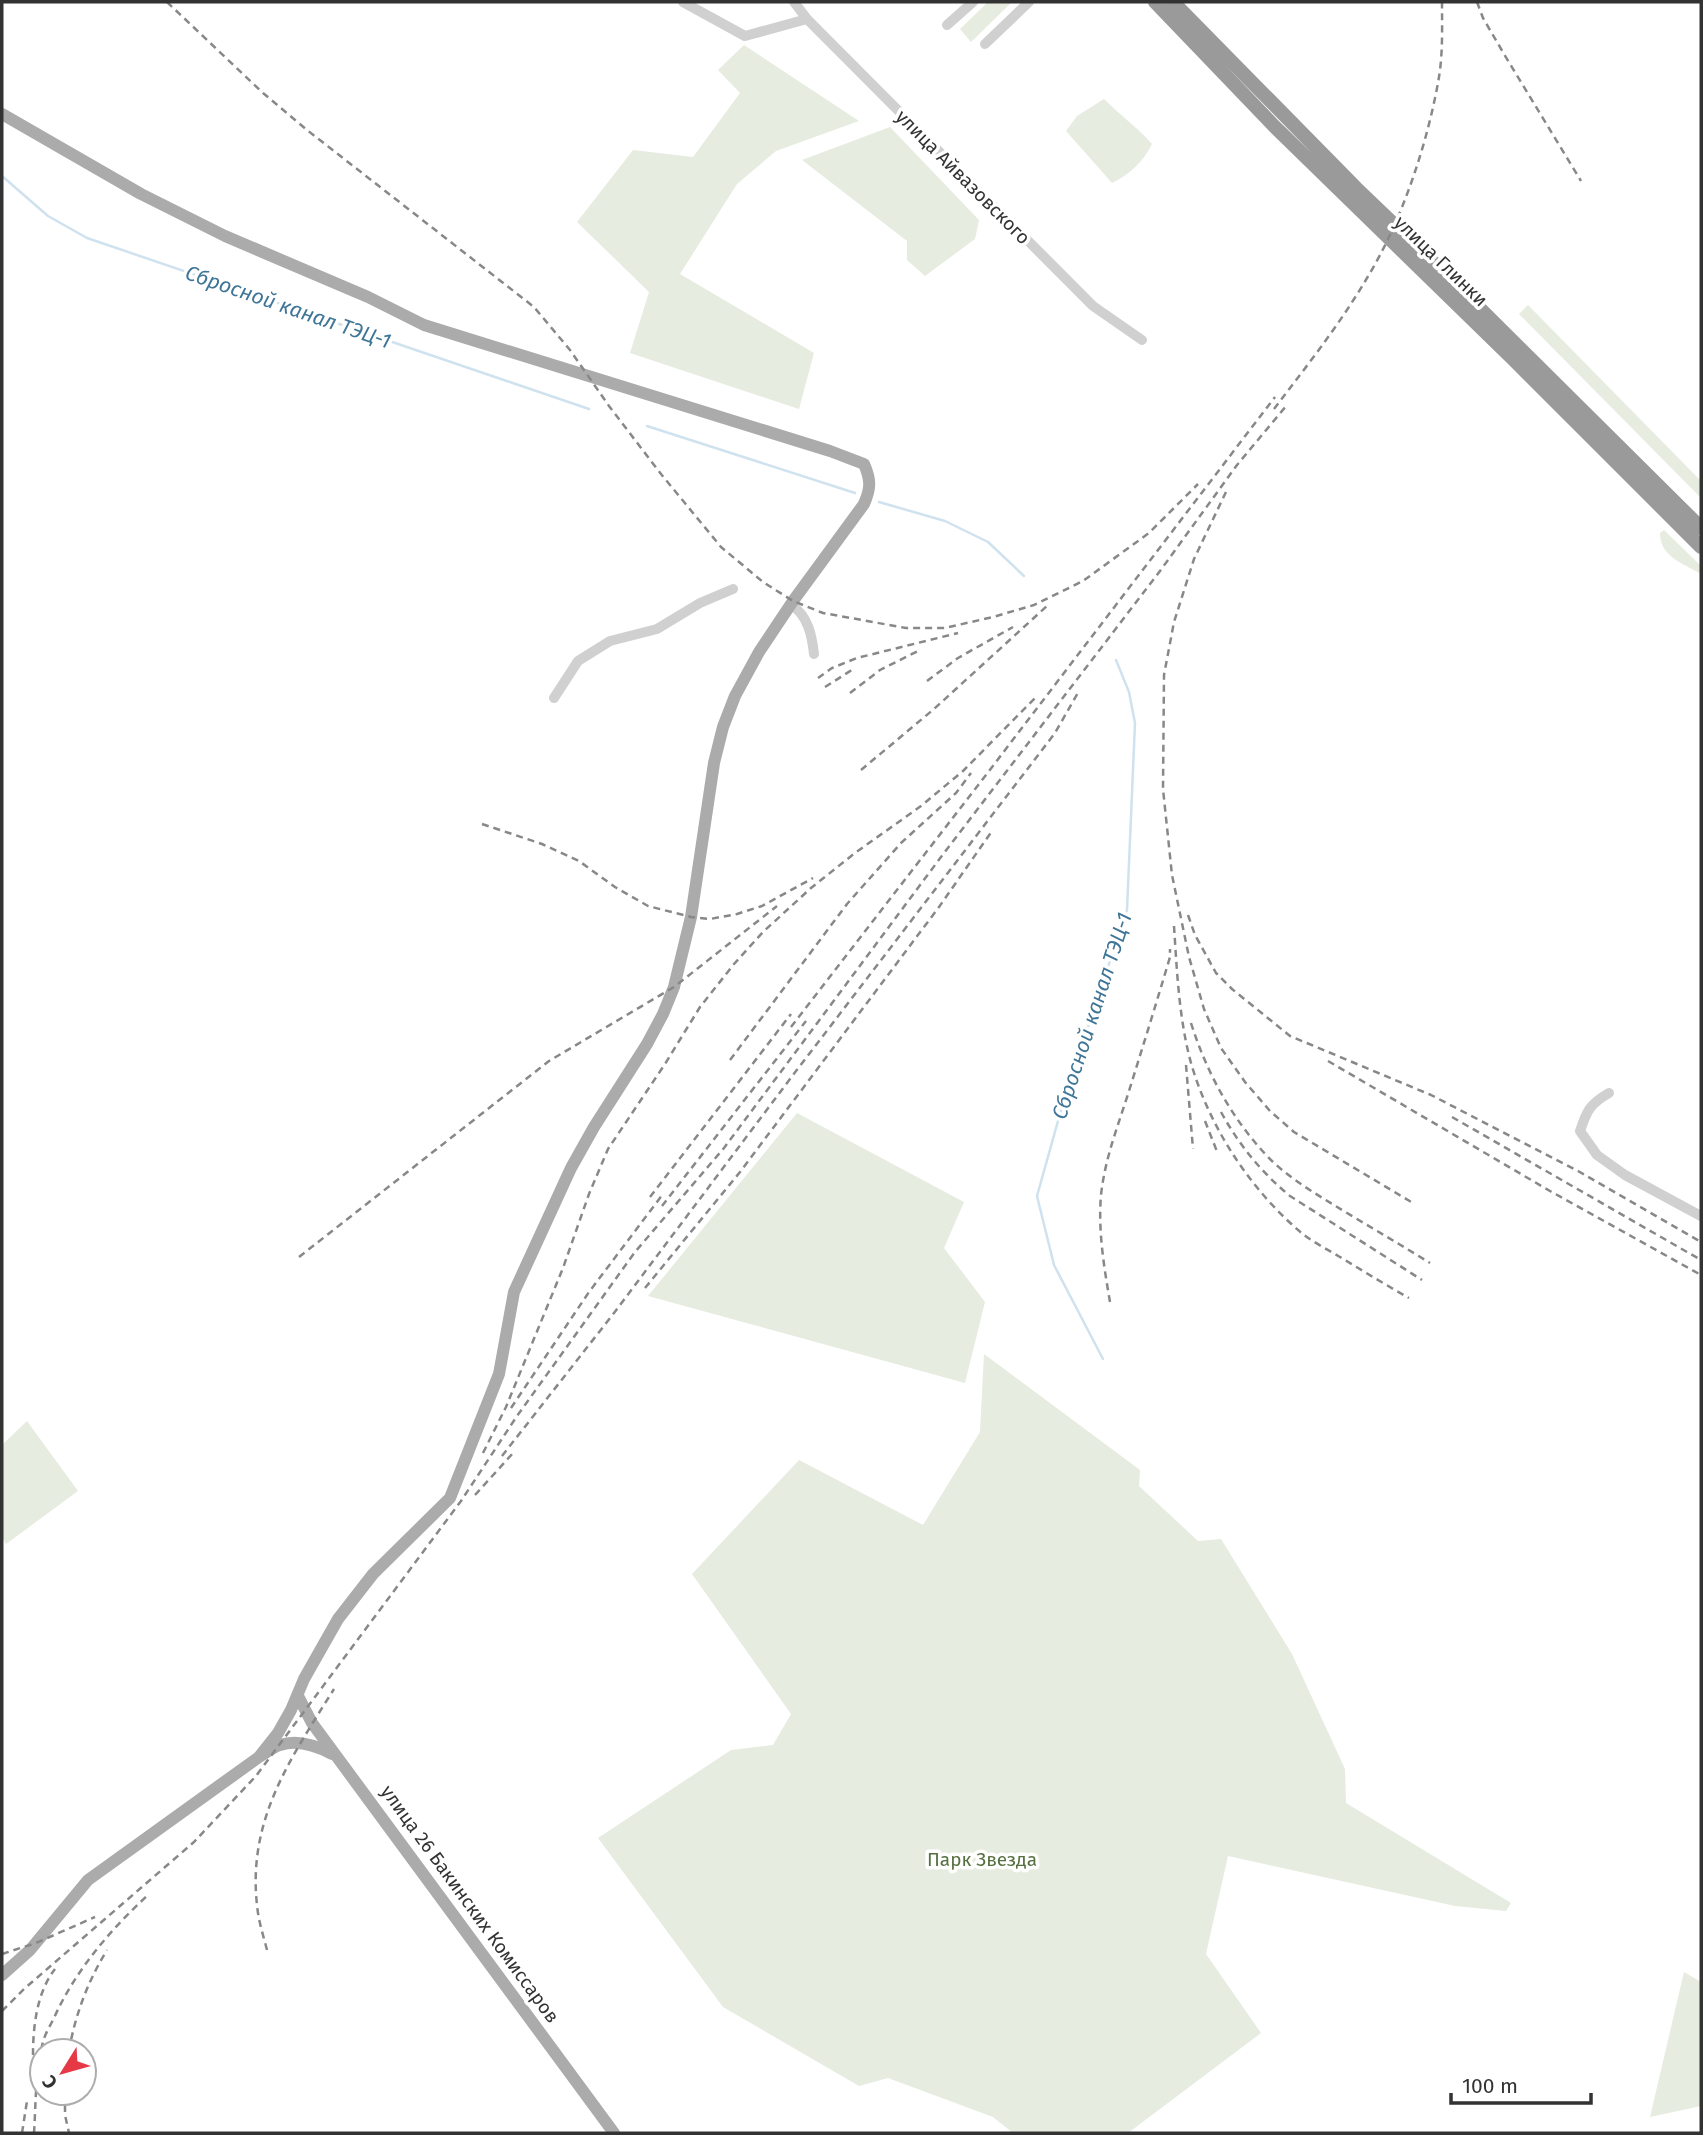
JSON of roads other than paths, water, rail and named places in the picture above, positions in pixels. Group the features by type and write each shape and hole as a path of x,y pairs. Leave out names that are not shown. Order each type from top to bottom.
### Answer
{"highway":[{"name":"улица Глинки","path":"1155,2 1205,44 1673,509 1701,547"},
{"name":"улица Глинки","path":"1173,2 1205,44"},
{"name":"улица Глинки","path":"1673,509 1701,528"}],"main road":[{"path":"2,114 141,194 225,236 368,297 424,325 765,429 864,464 870,478 870,489 864,504 759,652 735,696 723,727 714,763 691,917 674,988 647,1044 571,1168 518,1283 499,1374 450,1498 373,1574 338,1619 304,1679 278,1733 259,1757"},
{"name":"улица 26 Бакинских Комиссаров","path":"298,1696 312,1723 614,2133"},
{"path":"2,1975 30,1950 88,1880 259,1757 281,1745 299,1743 317,1746 338,1758"}],"street":[{"path":"683,2 745,36 807,19"},
{"name":"улица Айвазовского","path":"794,2 807,19 1093,306 1142,340"},
{"path":"947,25 973,2"},
{"path":"985,44 1029,2"},
{"path":"554,698 578,661 610,641 657,629 700,603 733,589"},
{"path":"791,605 798,609 812,634 814,654"},
{"path":"1609,1093 1594,1102 1586,1112 1580,1131 1597,1155 1625,1175 1701,1216"}],"waterway":[{"name":"Сбросной канал ТЭЦ-1","path":"2,176 48,216 87,238 589,409"},
{"name":"Сбросной канал ТЭЦ-1","path":"647,426 855,493"},
{"name":"Сбросной канал ТЭЦ-1","path":"879,502 945,521 988,542 1024,576"},
{"name":"Сбросной канал ТЭЦ-1","path":"1103,1359 1054,1265 1037,1196 1065,1096 1127,910 1135,723 1129,692 1116,660"}],"railway":[{"path":"167,2 263,93 307,130 534,307 570,350 661,474 721,547 763,582 793,601 823,613 906,628 945,628 993,617 1034,605 1083,581 1149,533 1198,484"},
{"path":"1274,409 1357,295 1380,256 1402,206 1421,154 1439,77 1442,2"},
{"path":"1477,2 1483,18 1581,181"},
{"path":"791,1027 1275,397"},
{"path":"2,2011 194,1842 256,1776 461,1501 517,1416 635,1252 724,1148 1237,465 1287,405"},
{"path":"1226,492 1194,559 1174,622 1164,675 1163,789 1172,875 1189,957 1204,1009 1221,1048 1270,1111 1294,1132 1413,1203"},
{"path":"861,770 934,709 1048,605"},
{"path":"927,681 958,658 1013,627"},
{"path":"818,678 832,668 857,658 958,633"},
{"path":"850,693 880,670 918,651"},
{"path":"825,687 855,668"},
{"path":"502,1456 1055,733 1079,691"},
{"path":"483,1453 506,1407 608,1149 700,1007 763,932 811,888 921,806 963,771 1035,698"},
{"path":"730,1060 847,904 901,843 956,793 971,773"},
{"path":"482,824 542,844 579,861 615,887 648,906 691,917 710,919 737,914 762,906 813,878"},
{"path":"645,1288 740,1172 939,907 992,831"},
{"path":"299,1257 549,1061 674,987 777,906"},
{"path":"1188,915 1195,935 1216,973 1290,1036 1431,1095 1578,1171 1701,1242"},
{"path":"1174,926 1181,1012 1191,1063 1209,1112 1235,1158 1267,1199 1304,1235 1409,1298"},
{"path":"1110,1302 1101,1235 1103,1181 1112,1142 1170,957 1170,949"},
{"path":"650,1197 791,1014"},
{"path":"662,1206 806,1021"},
{"path":"1191,1023 1205,1061 1223,1097 1246,1131 1272,1161 1315,1193 1430,1263"},
{"path":"1328,1061 1550,1191 1701,1275"},
{"path":"1186,1065 1193,1149"},
{"path":"1221,1112 1252,1158 1290,1196 1422,1280"},
{"path":"1452,1117 1701,1260"},
{"path":"1205,1121 1218,1154"},
{"path":"511,1408 589,1292 663,1194"},
{"path":"475,1495 514,1452"},
{"path":"267,1950 258,1913 256,1880 258,1850 264,1822 287,1768 334,1689"},
{"path":"34,2133 38,2064 46,2033 83,1968 120,1922 148,1895"},
{"path":"2,1954 36,1943 95,1917"},
{"path":"72,2037 83,1999 107,1950"},
{"path":"34,2037 40,1999 55,1969"},
{"path":"22,2133 27,2101"},
{"path":"65,2107 69,2133"}],"park label":[{"name":"Парк Звезда","path":"982,1859"}]}
